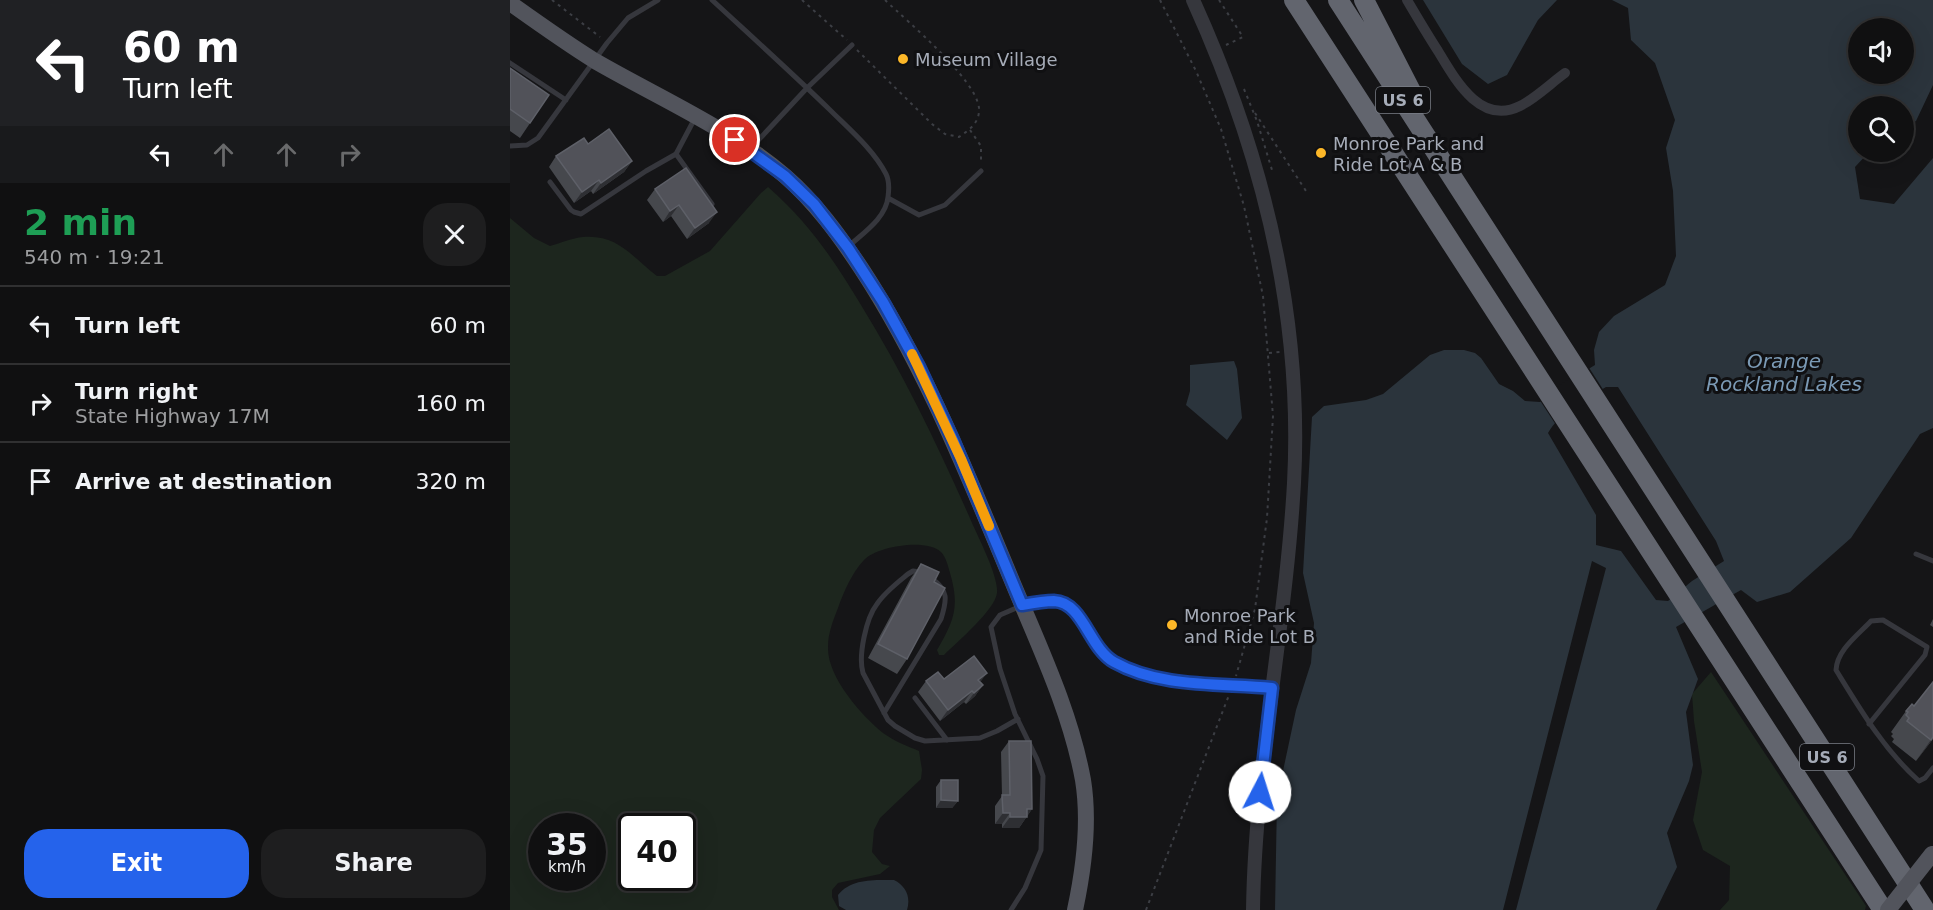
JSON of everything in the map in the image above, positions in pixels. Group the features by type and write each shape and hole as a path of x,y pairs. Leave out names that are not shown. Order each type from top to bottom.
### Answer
{"highway":[{"path":"1288,0 1319,37"},
{"name":"US 6","path":"1294,0 1885,910"},
{"name":"US 6","path":"1338,0 1925,910"},
{"path":"1364,0 1416,101 1439,139 1468,200"}],"main road":[{"path":"510,3 554,35 696,117 750,150 785,176 814,204 848,248 883,302 919,367 961,459 1069,720 1083,781 1086,825 1082,878 1075,910"},
{"path":"1885,910 1932,853"}],"street":[{"path":"1193,0 1229,86 1252,152 1283,286 1292,351 1296,412 1294,484 1263,760 1253,910"},
{"path":"1407,0 1458,84 1473,100 1488,109 1503,110 1520,106 1565,73"},
{"path":"1022,605 1056,601 1068,605 1076,612 1095,644 1104,654 1113,661 1138,671 1180,681 1272,688"}],"lane":[{"path":"510,146 526,145 534,141 546,129 628,18 658,0"},
{"path":"712,0 862,142 888,177 888,198 885,209 878,219 848,248"},
{"path":"750,150 807,88 852,45"},
{"path":"510,63 566,100"},
{"path":"550,182 574,212 581,214 676,154 696,117"},
{"path":"676,154 712,204"},
{"path":"888,198 919,215 945,205 981,171"},
{"path":"1916,554 1933,561"},
{"path":"884,713 941,619 946,604 942,586 917,572 908,574 875,605 862,646 863,673 884,713 895,726 925,741 980,738 1018,719"},
{"path":"1011,910 1025,888 1039,858 1042,840 1043,776 1018,719 1000,669 992,627 1000,615 1022,605"},
{"path":"1869,724 1930,647 1883,620 1871,621 1846,647 1836,661 1836,670 1869,724 1909,773 1918,782 1925,778 1933,768"},
{"path":"915,698 947,740"}],"path":[{"path":"552,0 608,43"},
{"path":"802,0 852,45 932,124 945,134 958,137 970,130 977,120 979,110 976,98 964,76 885,0"},
{"path":"1146,910 1239,670 1255,609 1267,518 1273,416 1263,296 1244,206 1221,129 1196,71 1160,0"},
{"path":"1219,0 1243,37 1226,45"},
{"path":"1253,110 1306,191"},
{"path":"970,130 981,146 981,171"}],"shaded area":[{"path":"768,187 808,228 841,273 876,331 932,436 986,554 997,586 995,600 983,617 966,634 944,655 939,655 937,650 948,631 955,605 950,573 946,559 941,552 925,545 902,546 880,551 864,560 849,582 829,637 829,659 833,671 856,706 874,725 883,733 919,751 922,770 921,779 880,818 874,830 872,852 882,864 890,866 880,874 838,883 832,890 832,897 839,910 510,910 510,218 534,238 550,246 583,237 606,239 624,248 657,276 665,276 710,251"},
{"path":"1711,672 1866,906 1865,910 1720,910 1729,900 1730,866 1703,850 1693,820 1702,772 1692,694"}],"water":[{"path":"1423,0 1557,0 1538,20 1507,75 1488,84 1462,64"},
{"name":"Orange Rockland Lakes","path":"1612,0 1933,0 1933,85 1916,121 1914,122 1914,96 1848,96 1848,162 1860,162 1855,167 1860,199 1894,204 1933,158 1933,428 1920,434 1851,538 1790,592 1757,602 1741,590 1676,627 1698,679 1686,712 1693,765 1689,781 1667,833 1677,867 1656,910 1516,910 1606,568 1592,561 1503,910 1275,910 1277,799 1296,710 1311,663 1314,623 1303,573 1312,417 1324,406 1366,400 1383,394 1430,355 1444,350 1464,350 1475,353 1499,384 1513,391 1525,401 1540,402 1595,365 1594,350 1599,332 1614,316 1665,285 1676,256 1673,191 1666,148 1675,120 1655,63 1631,40 1628,8","holes":["1606,387 1618,387 1716,541 1724,561 1692,581 1668,601 1656,600 1621,551 1596,545 1596,515 1548,433 1566,412 1582,401"]},
{"path":"1234,361 1237,369 1242,418 1227,440 1186,405 1190,391 1190,365"},
{"path":"894,880 902,885 906,892 907,910 846,910 839,906 838,895 850,885 864,881"}],"pier":[{"path":"1588,366 1604,391 1556,425 1539,399"}],"building":[{"path":"510,68 549,95 530,123 510,109"},
{"path":"609,129 632,161 601,183 599,180 582,192 556,156 584,138 588,144"},
{"path":"686,168 717,212 695,228 679,205 670,211 655,189"},
{"path":"921,564 939,572 934,582 945,588 907,659 878,644"},
{"path":"974,656 987,673 978,680 983,685 948,710 926,681 938,672 944,679"},
{"path":"1933,682 1933,737 1931,740 1907,721 1909,718 1906,711 1912,704 1914,706"},
{"path":"1009,741 1031,741 1032,809 1027,809 1027,817 1010,817 1010,813 1003,813 1002,795 1010,795"},
{"path":"941,780 958,780 958,801 941,800"}],"slow traffic":[{"path":"912,354 961,459 989,526"}],"place":[{"name":"Museum Village","path":"903,59"},
{"name":"Monroe Park and Ride Lot A & B","path":"1321,153"},
{"name":"Monroe Park and Ride Lot B","path":"1172,625"}],"route":[{"path":"735,140 785,176 814,204 848,248 883,302 919,367 953,440 1022,605 1056,601 1068,605 1076,612 1095,644 1104,654 1113,661 1156,677 1272,688 1260,792"}]}
